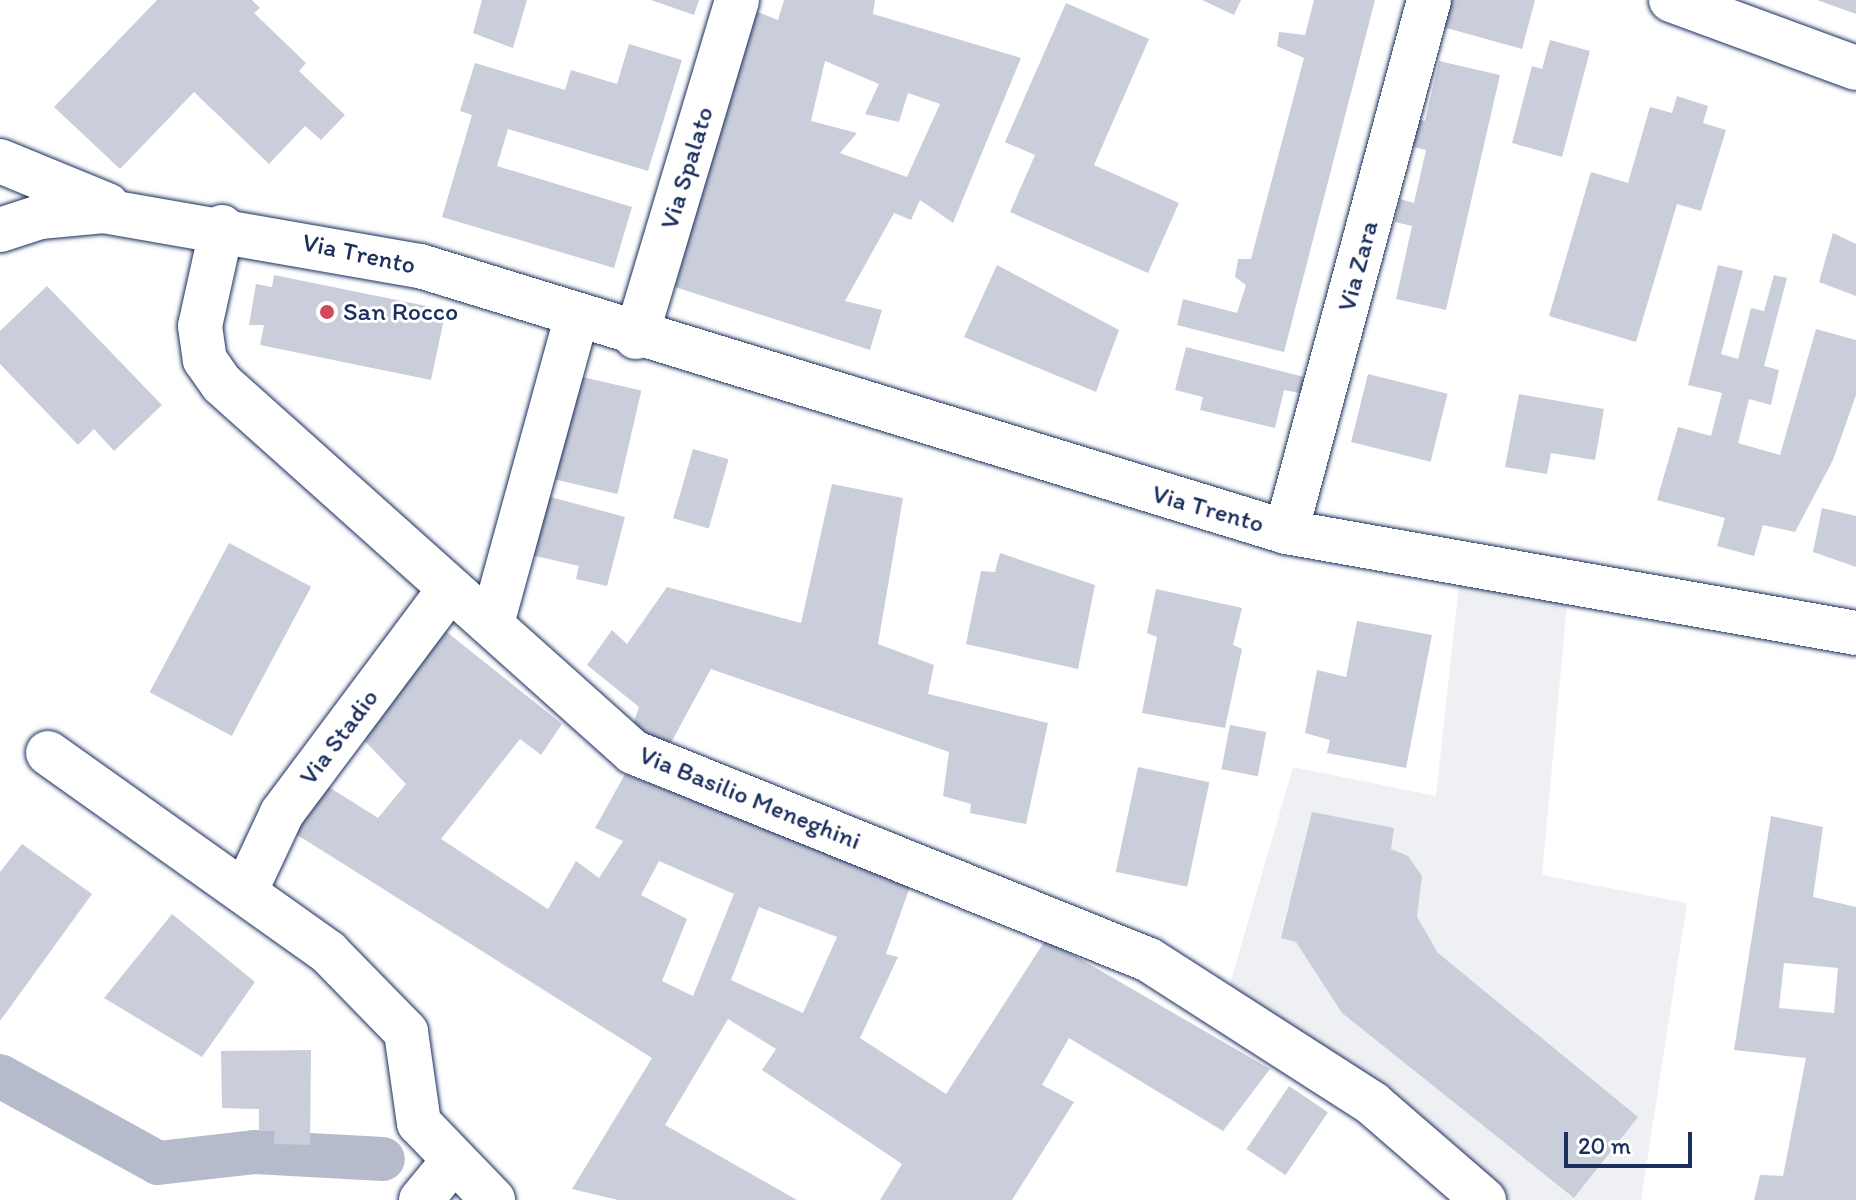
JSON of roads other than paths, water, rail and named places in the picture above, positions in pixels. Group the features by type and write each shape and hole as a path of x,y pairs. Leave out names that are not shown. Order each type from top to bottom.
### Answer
{"street":[{"name":"Via Spalato","path":"636,337 737,0"},
{"name":"Via Zara","path":"1286,532 1429,0"},
{"path":"1671,0 1745,13 1856,68"},
{"name":"Via Trento","path":"0,161 136,215"},
{"name":"Via Trento","path":"0,230 72,212 136,215 222,227 420,266 636,337 1286,532 1856,633"},
{"name":"Via Basilio Meneghini","path":"222,227 200,326 205,360 449,590 493,620 633,752 1149,960 1373,1104 1484,1200"},
{"path":"493,620 577,316"},
{"name":"Via Stadio","path":"245,892 282,813 449,590"},
{"path":"48,753 328,952 406,1032 419,1123 493,1200"},
{"path":"421,1200 454,1160"}],"waterway":[{"path":"0,1076 158,1163 254,1152 383,1159"}],"place":[{"name":"San Rocco","path":"327,312"}]}
